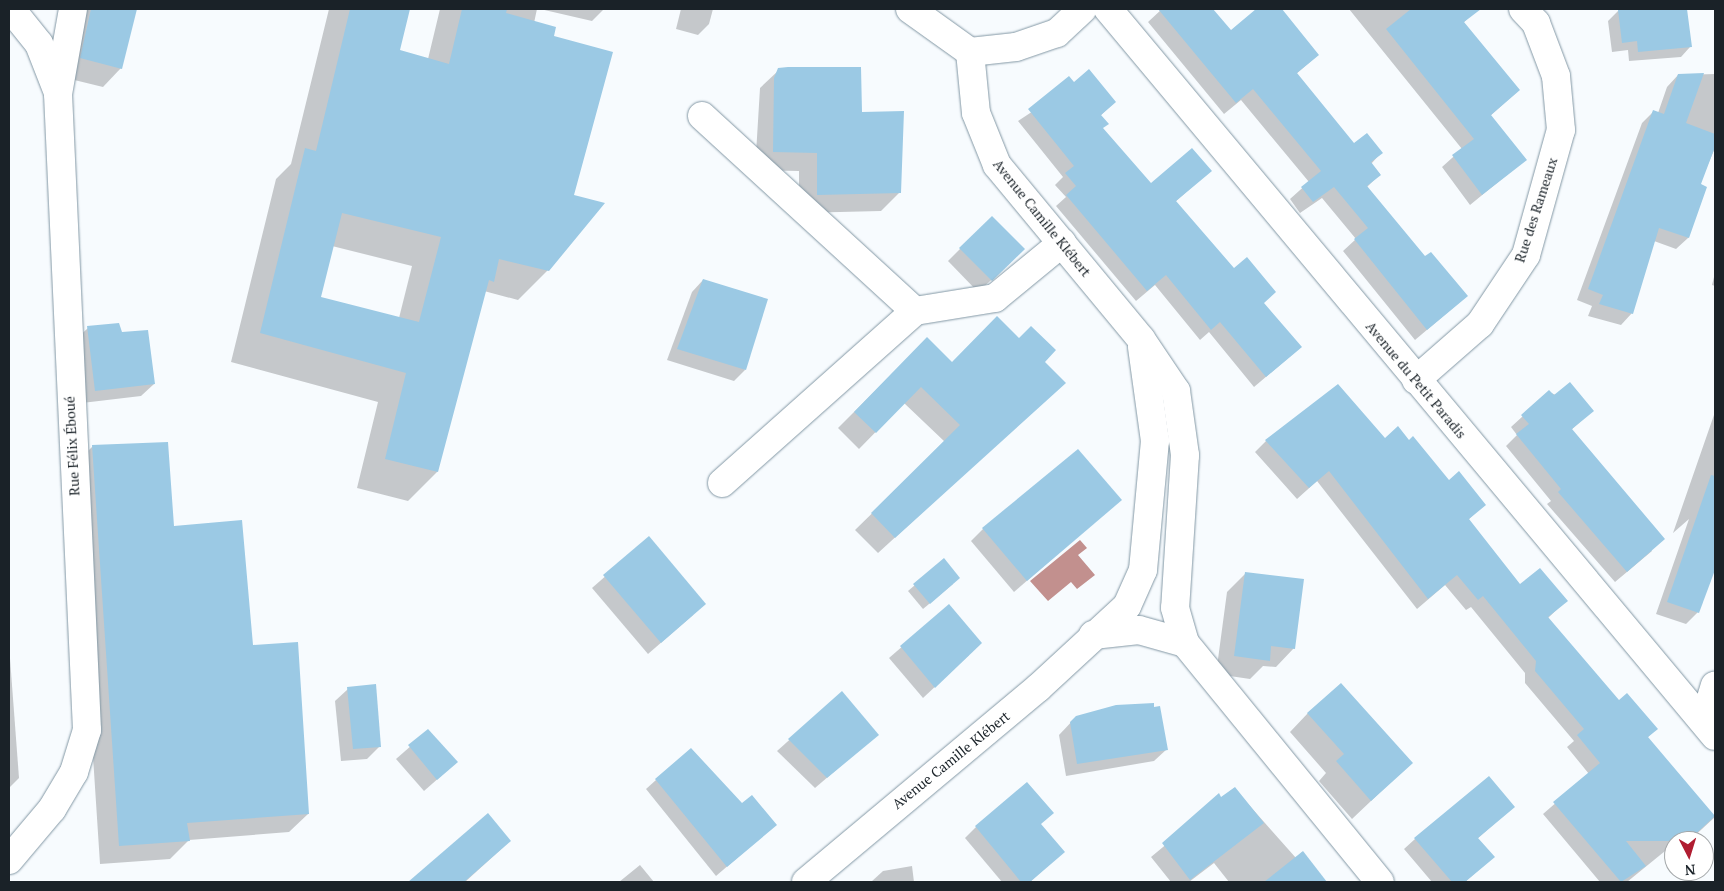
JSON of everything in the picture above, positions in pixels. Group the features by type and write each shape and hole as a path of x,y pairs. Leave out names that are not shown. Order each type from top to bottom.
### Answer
{"street":[{"path":"11,9 44,52 58,94"},
{"name":"Rue Félix Éboué","path":"9,860 52,809 74,772 87,730 58,94 74,9"},
{"path":"910,9 970,52 1016,47 1057,33 1083,9"},
{"name":"Avenue du Petit Paradis","path":"1108,9 1416,380 1710,728"},
{"name":"Rue des Rameaux","path":"1416,380 1480,324 1526,255 1561,130 1556,76 1536,23 1523,9"},
{"name":"Avenue Camille Klébert","path":"970,52 976,113 983,140 996,165 1141,339 1176,391 1186,454 1175,608 1185,643 1380,882"},
{"path":"702,116 915,311"},
{"path":"722,483 915,311 995,298 1062,243"},
{"name":"Avenue Camille Klébert","path":"806,882 1038,688 1127,606 1144,570 1155,441 1141,339"},
{"path":"1094,635 1139,630 1185,643"},
{"name":"Avenue du Petit Paradis","path":"1710,728 1715,686"}],"shaded area":[{"path":"1080,540 1087,548 1078,555 1095,575 1077,589 1071,582 1048,601 1030,581"}],"building":[{"path":"91,9 137,9 122,69 80,58"},
{"path":"350,9 410,9 400,50 449,64 462,9 507,9 506,13 556,27 554,36 613,52 574,195 605,203 549,271 499,259 494,282 489,280 438,472 385,459 406,373 260,333 305,148 316,151","holes":["342,213 441,237 419,322 321,297"]},
{"path":"1158,9 1213,9 1231,30 1256,9 1282,9 1319,55 1297,73 1354,143 1367,133 1383,153 1371,162 1381,175 1367,186 1425,256 1431,252 1468,296 1427,330 1354,239 1368,228 1334,187 1313,202 1301,187 1321,171 1253,89 1236,103"},
{"path":"1411,9 1481,9 1464,22 1520,90 1491,115 1527,160 1482,195 1452,155 1474,139 1386,29"},
{"path":"1687,9 1692,47 1638,52 1637,41 1622,43 1618,10"},
{"path":"861,67 862,112 904,111 901,193 817,195 817,153 773,152 774,78 778,68"},
{"path":"1089,69 1116,102 1101,115 1109,124 1103,128 1151,183 1192,148 1212,171 1176,201 1234,268 1247,257 1276,292 1264,303 1302,347 1266,377 1220,322 1211,330 1166,275 1147,291 1066,195 1076,186 1065,173 1074,166 1028,109 1069,76 1074,82"},
{"path":"1704,73 1686,123 1715,134 1715,147 1701,184 1707,187 1689,238 1659,228 1633,314 1599,304 1603,295 1588,289 1653,110 1664,114 1678,74"},
{"path":"992,216 1025,249 992,281 959,248"},
{"path":"703,279 768,299 746,370 677,349"},
{"path":"997,316 1019,338 1031,326 1056,350 1045,362 1066,383 895,538 871,513 960,425 921,387 876,433 854,412 927,337 952,362"},
{"path":"119,323 122,332 148,330 155,384 95,391 87,326"},
{"path":"1570,382 1594,411 1572,429 1665,539 1627,572 1558,492 1561,489 1516,434 1529,424 1521,415 1549,390 1554,395"},
{"path":"1338,384 1385,438 1398,426 1409,440 1413,436 1449,480 1459,471 1486,505 1469,519 1520,584 1540,568 1568,601 1548,617 1619,700 1627,693 1658,729 1648,737 1715,816 1699,831 1664,831 1664,841 1626,841 1646,866 1621,882 1553,802 1600,763 1577,735 1584,729 1535,671 1536,661 1483,596 1478,600 1457,575 1428,599 1329,471 1309,488 1265,440"},
{"path":"168,442 174,526 242,520 253,645 298,642 309,814 187,823 190,841 119,846 92,445"},
{"path":"1078,449 1122,500 1027,581 982,528"},
{"path":"1711,475 1715,476 1715,570 1699,613 1667,602"},
{"path":"649,536 706,604 661,643 603,575"},
{"path":"944,558 960,578 930,604 913,584"},
{"path":"1245,572 1304,579 1295,649 1271,646 1270,661 1234,656"},
{"path":"949,604 982,643 935,688 900,646"},
{"path":"1341,683 1413,763 1371,801 1336,761 1344,754 1307,713"},
{"path":"376,684 381,747 353,749 347,687"},
{"path":"842,691 879,735 827,778 788,739"},
{"path":"1154,703 1154,707 1160,706 1168,750 1077,764 1070,722 1076,716 1116,705"},
{"path":"428,729 458,762 437,780 408,745"},
{"path":"691,748 742,803 752,795 777,825 727,867 655,779"},
{"path":"1489,776 1515,807 1478,838 1495,857 1465,882 1452,882 1414,838"},
{"path":"1027,782 1054,813 1041,824 1065,852 1030,882 1021,882 975,826"},
{"path":"1235,787 1264,823 1190,880 1162,843 1219,793 1221,797"},
{"path":"488,813 511,841 464,882 408,882"},
{"path":"1303,851 1327,882 1264,882"}]}
